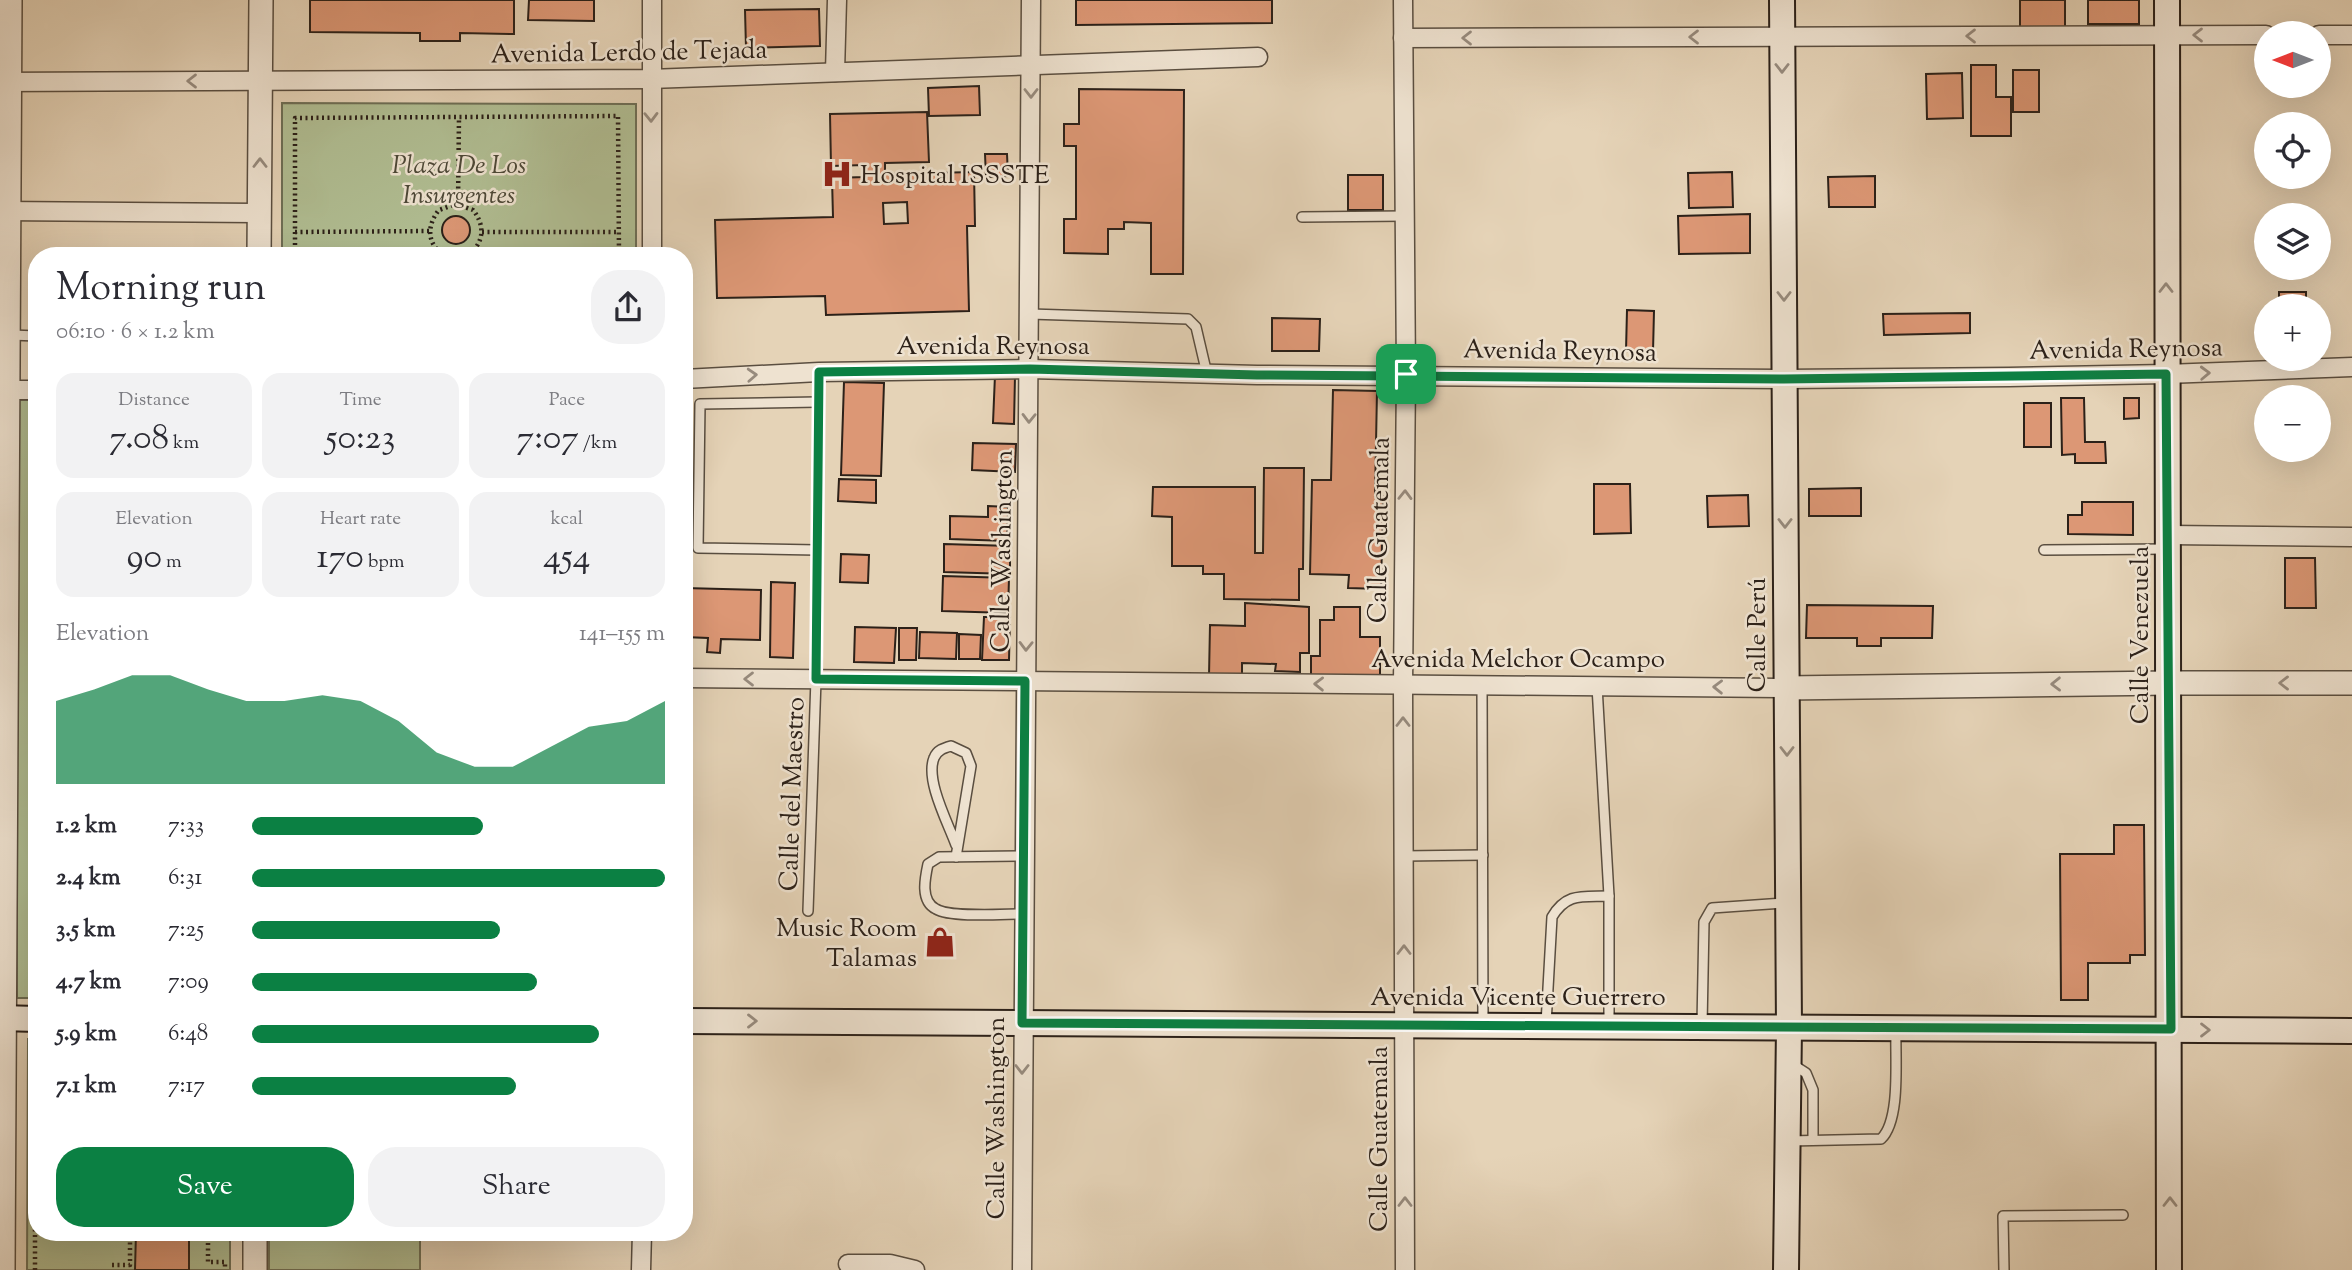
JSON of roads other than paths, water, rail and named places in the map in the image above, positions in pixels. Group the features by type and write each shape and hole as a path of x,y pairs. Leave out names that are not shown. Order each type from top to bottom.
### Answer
{"main road":[{"name":"Calle Perú","path":"1782,0 1789,1027 1786,1270"},
{"name":"Calle Venezuela","path":"2167,0 2166,374 2171,1029 2169,1270"},
{"path":"2,1018 28,1018"},
{"name":"Avenida Vicente Guerrero","path":"693,1021 2352,1031"}],"street":[{"path":"3,1270 4,211 5,82 10,0"},
{"path":"259,247 261,0"},
{"path":"652,0 652,247"},
{"path":"835,72 837,0"},
{"name":"Calle Washington","path":"1022,1270 1031,0"},
{"name":"Calle Guatemala","path":"1403,0 1406,374 1403,685 1405,1270"},
{"path":"1403,38 2254,35"},
{"path":"2331,35 2352,35"},
{"name":"Avenida Lerdo de Tejada","path":"5,82 650,79 1258,57"},
{"path":"4,211 259,213"},
{"name":"Avenida Reynosa","path":"693,379 819,372 1030,369 1207,374 1784,379 2166,374 2352,367"},
{"path":"4,390 28,390"},
{"path":"2169,542 2352,537"},
{"name":"Avenida Melchor Ocampo","path":"693,678 1786,688 2352,683"},
{"path":"255,1241 255,1270"},
{"path":"641,1270 642,1241"},
{"path":"848,1264 890,1264 915,1270"}],"lane":[{"path":"1302,217 1405,216"},
{"path":"1030,314 1188,319 1196,327 1207,374"},
{"path":"4,335 28,336"},
{"name":"Calle del Maestro","path":"808,911 816,679 819,372"},
{"path":"817,550 698,548 700,404 818,402"},
{"path":"2044,550 2169,542"},
{"path":"1482,685 1483,1026"},
{"path":"1597,686 1609,896 1609,1026"},
{"path":"956,845 932,781 933,759 940,750 951,746 966,753 971,766 956,857"},
{"path":"1404,856 1483,855"},
{"path":"1023,856 939,857 928,864 924,885 928,901 935,909 951,913 1023,914"},
{"path":"1546,1026 1552,917 1559,904 1571,897 1609,896"},
{"path":"1702,1027 1704,922 1712,908 1788,902"},
{"path":"1787,1141 1881,1139 1888,1133 1894,1108 1896,1028"},
{"path":"1788,1061 1806,1073 1813,1090 1813,1140"},
{"path":"2004,1270 2003,1216 2123,1215"}],"place":[{"name":"Hospital ISSSTE","path":"837,174"},
{"name":"Music Room Talamas","path":"940,942"}],"park label":[{"name":"Plaza De Los Insurgentes","path":"459,179"}]}
